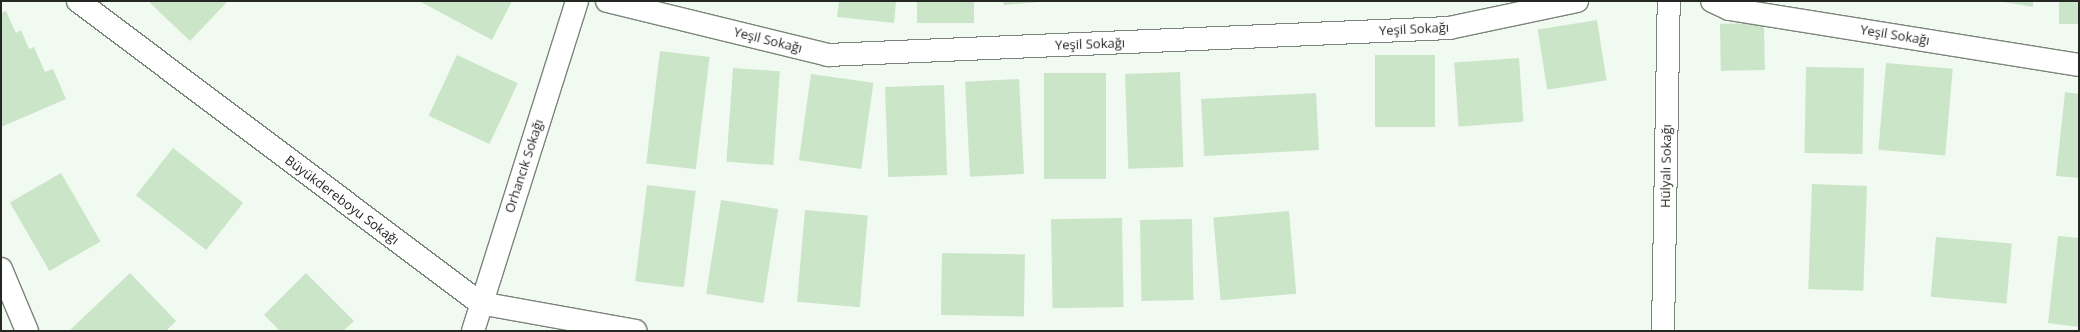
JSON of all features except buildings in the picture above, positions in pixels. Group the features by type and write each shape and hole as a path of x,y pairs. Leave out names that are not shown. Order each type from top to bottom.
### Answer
{"street":[{"name":"Büyükdereboyu Sokağı","path":"78,1 480,303 636,331"},
{"name":"Orhancık Sokağı","path":"473,331 480,303 577,1"},
{"name":"Yeşil Sokağı","path":"606,1 828,55 1449,28 1577,1"},
{"name":"Hülyalı Sokağı","path":"1663,331 1669,1"},
{"name":"Yeşil Sokağı","path":"1712,1 1729,9 2079,65"},
{"path":"1,270 27,331"}]}
